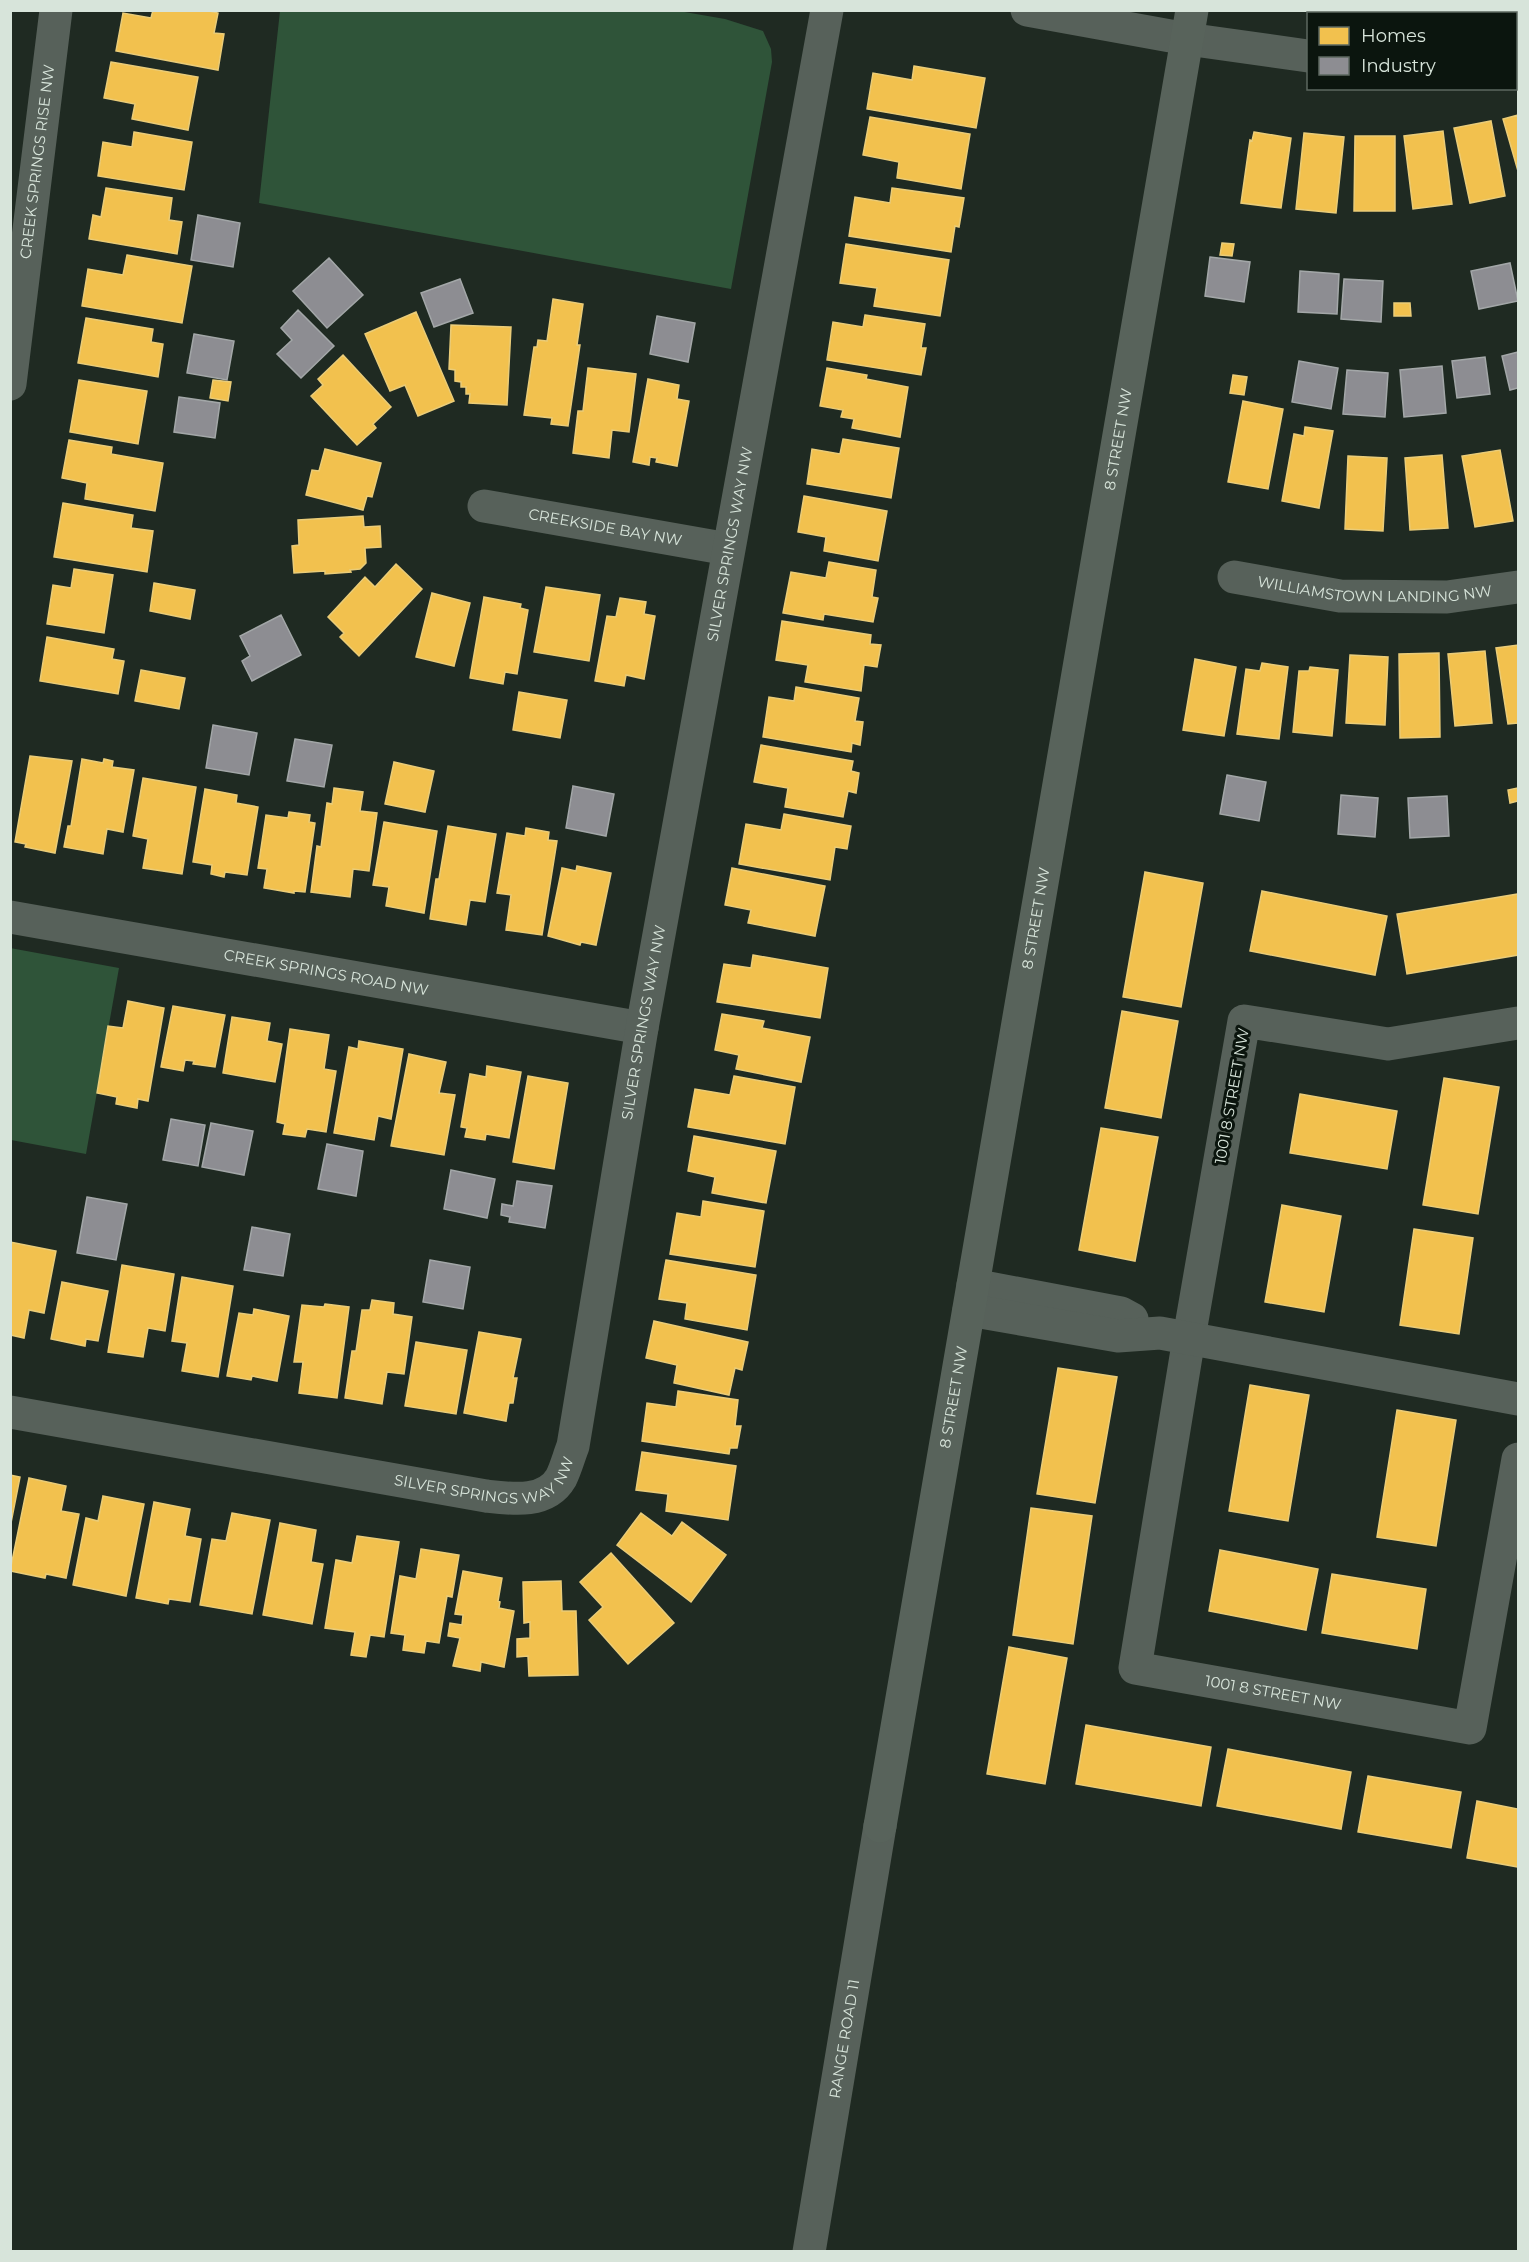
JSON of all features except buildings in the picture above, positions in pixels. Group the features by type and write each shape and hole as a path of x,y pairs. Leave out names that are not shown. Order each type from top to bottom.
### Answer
{"street":[{"name":"CREEK SPRINGS RISE NW","path":"10,384 56,10"},
{"name":"SILVER SPRINGS WAY NW","path":"10,1412 486,1496 513,1499 547,1494 561,1479 573,1446 642,1028 827,10"},
{"path":"1027,10 1189,25 1307,56"},
{"name":"8 STREET NW","path":"880,1826 1189,25"},
{"name":"CREEKSIDE BAY NW","path":"484,506 728,549"},
{"name":"WILLIAMSTOWN LANDING NW","path":"1233,577 1340,596 1447,597 1518,587"},
{"name":"CREEK SPRINGS ROAD NW","path":"10,917 642,1028"},
{"name":"1001 8 STREET NW","path":"1518,1023 1388,1044 1245,1021 1175,1335 1135,1668 1470,1728 1518,1459"},
{"path":"971,1298 1121,1313 1175,1335 1518,1399"},
{"name":"RANGE ROAD 11","path":"809,2252 880,1826"}],"green space":[{"path":"673,10 725,19 763,31 771,49 772,62 731,289 259,203 280,11"},
{"path":"10,948 119,968 86,1154 11,1140"}]}
